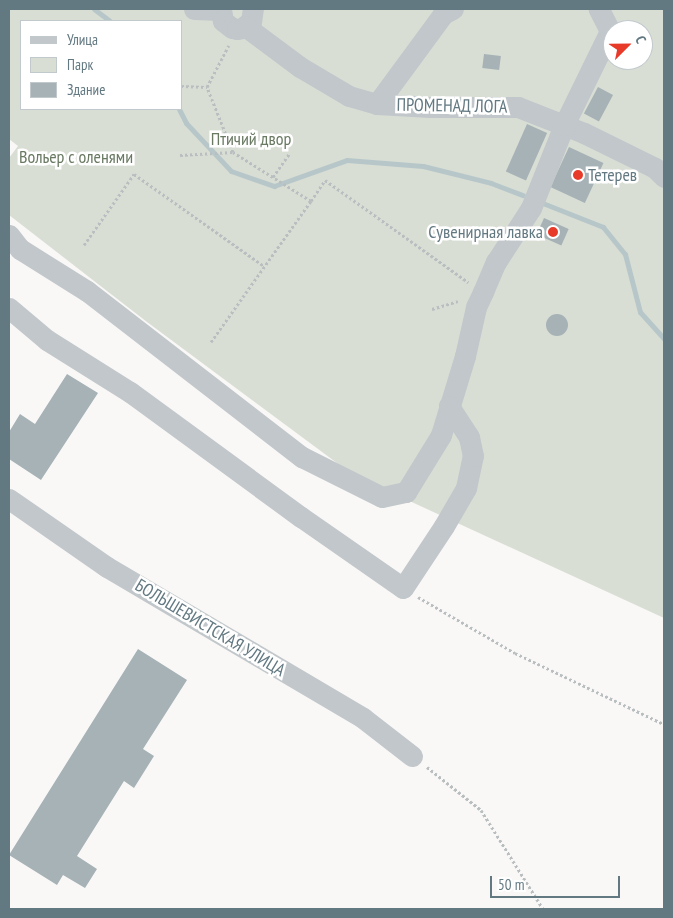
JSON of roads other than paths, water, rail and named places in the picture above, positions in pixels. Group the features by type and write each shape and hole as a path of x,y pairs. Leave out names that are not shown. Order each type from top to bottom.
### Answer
{"street":[{"path":"194,9 221,10"},
{"path":"377,104 443,14 453,9"},
{"path":"9,235 20,249 87,291 302,456 382,497 406,492 441,435 476,307 496,262 531,208 564,125 610,32 599,9"},
{"name":"ПРОМЕНАД ЛОГА","path":"221,10 223,21 232,28 245,21 300,67 349,96 377,104 430,108 518,107 564,125 655,168 664,177"},
{"path":"9,308 47,340 130,392 301,517 403,588 444,526 466,488 473,456 469,437 449,406"},
{"name":"БОЛЬШЕВИСТСКАЯ УЛИЦА","path":"9,499 107,567 363,718 412,756"}],"waterway":[{"path":"94,9 109,20"},
{"path":"180,110 186,123 231,171 274,186 347,160 423,166 491,183 523,195"},
{"path":"540,202 603,227 625,254 640,312 664,339"}],"place":[{"name":"Тетерев","path":"578,175"},
{"name":"Сувенирная лавка","path":"553,232"}],"park label":[{"name":"Птичий двор","path":"251,139"},
{"name":"Вольер с оленями","path":"76,157"}]}
